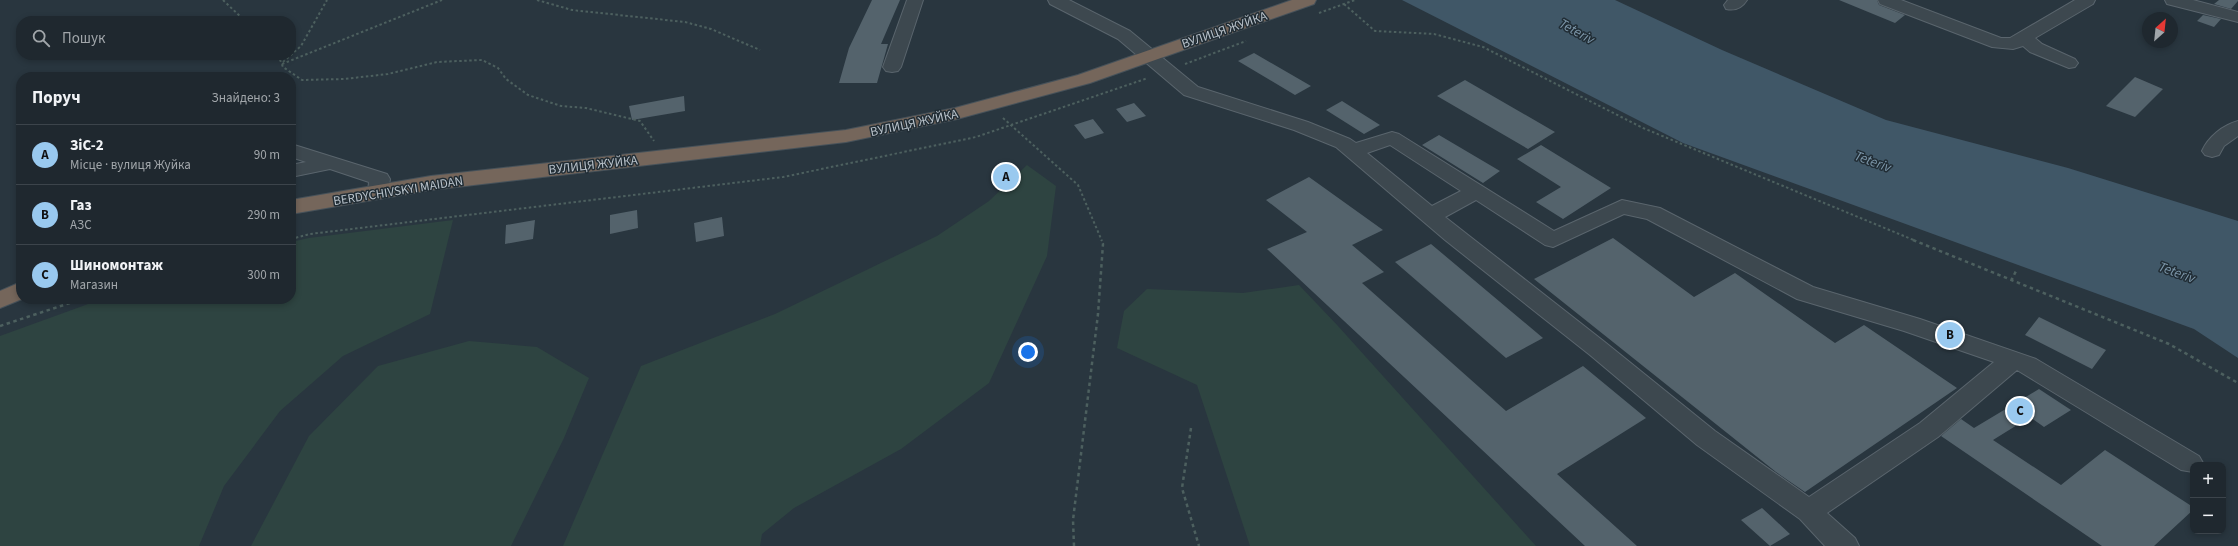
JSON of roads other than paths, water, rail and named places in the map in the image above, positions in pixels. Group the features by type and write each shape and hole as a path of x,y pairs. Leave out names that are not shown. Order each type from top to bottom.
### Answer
{"highway":[{"name":"ВУЛИЦЯ ЖУЙКА","path":"504,174 846,136 950,114 1084,79 1148,55 1310,8"},
{"name":"BERDYCHIVSKYI MAIDAN","path":"296,206 378,192 504,174"},
{"path":"0,291 16,286"},
{"path":"0,300 16,292"}],"street":[{"path":"892,67 915,0"},
{"path":"1056,0 1124,35 1191,91 1301,126 1343,143 1706,438 1809,511 1832,536 1845,546"},
{"path":"1886,0 1998,43 2013,44 2087,0"},
{"path":"2173,0 2238,17"},
{"path":"2024,38 2036,48 2069,63"},
{"path":"2212,151 2215,143 2238,127"},
{"path":"1353,151 1392,138 1553,240 1622,207 1653,213 1805,293 1912,326 2028,365 2190,463"},
{"path":"296,152 380,179 378,192"},
{"path":"296,170 330,163"},
{"path":"1431,216 1476,191"},
{"path":"1809,511 1929,430 2013,360"}],"water":[{"name":"Teteriv","path":"1402,0 1615,0 1722,50 1886,120 2068,168 2238,221 2238,358 2194,329 1683,143"}],"place":[{"name":"ЗіС-2","path":"1006,177"},
{"name":"Газ","path":"1950,335"},
{"name":"Шиномонтаж","path":"2020,411"}]}
